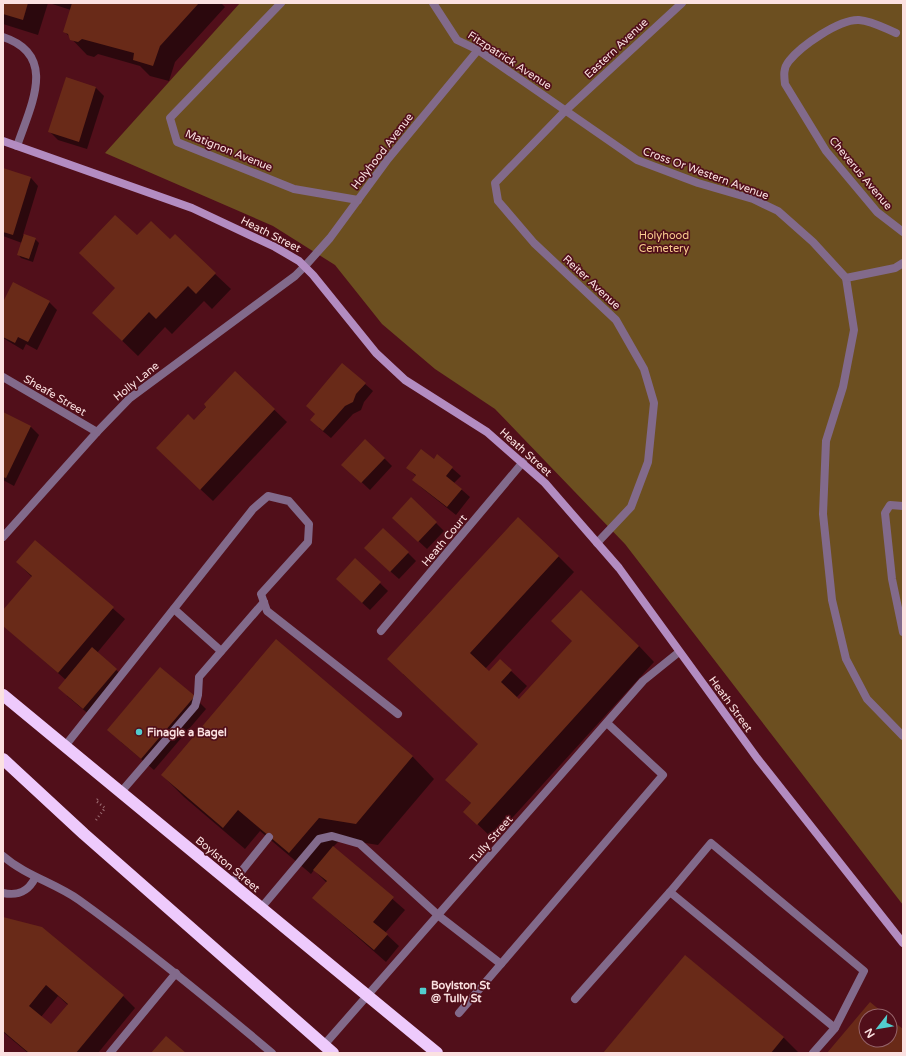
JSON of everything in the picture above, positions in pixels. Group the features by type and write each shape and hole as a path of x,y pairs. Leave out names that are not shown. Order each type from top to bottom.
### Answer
{"highway":[{"name":"Boylston Street","path":"3,695 437,1053"},
{"path":"3,759 84,834 329,1049"}],"street":[{"name":"Matignon Avenue","path":"281,3 170,118 177,142 294,189 358,200"},
{"name":"Fitzpatrick Avenue","path":"433,3 457,40 478,50 566,110"},
{"name":"Eastern Avenue","path":"566,110 682,3"},
{"name":"Cheverus Avenue","path":"896,33 871,22 858,20 844,22 814,40 788,62 784,72 784,84 826,151 877,212 903,232"},
{"path":"3,37 17,42 29,52 36,66 37,74 35,89 17,146"},
{"name":"Holyhood Avenue","path":"305,266 330,238 388,159 478,50"},
{"name":"Cross Or Western Avenue","path":"566,110 637,160 698,183 753,199 778,211 813,242 846,278"},
{"name":"Reiter Avenue","path":"566,110 495,183 498,201 534,243 616,320 644,370 654,404 648,462 631,507 597,543"},
{"name":"Heath Street","path":"3,141 192,208 275,247 292,256 305,266 362,337 405,380 488,432 545,483 623,574 757,758 903,943"},
{"path":"903,264 895,268 846,278 854,330 842,387 826,441 823,514 832,600 846,659 868,699 903,736"},
{"name":"Holly Lane","path":"3,537 97,432 130,398 295,276 305,266"},
{"name":"Sheafe Street","path":"3,377 97,432"},
{"name":"Heath Court","path":"381,631 523,462"},
{"path":"65,746 253,509 268,496 290,501 309,524 309,530 308,542 261,594 267,611 398,714"},
{"path":"903,506 890,505 885,513 892,579 903,632"},
{"path":"121,792 195,706 198,695 198,677 264,602"},
{"path":"174,609 221,651"},
{"name":"Tully Street","path":"329,1049 368,996 607,723 645,680 679,652"},
{"path":"459,1013 663,775 607,723"},
{"path":"261,908 318,839 332,836 360,844 439,916 501,964"},
{"path":"232,883 270,837"},
{"path":"575,999 670,892 711,843 864,971 835,1028 813,1053"},
{"path":"3,856 35,878 67,892 176,972 272,1053"},
{"path":"3,893 17,895 32,885 35,878"},
{"path":"670,892 835,1028"},
{"path":"110,1053 176,972"}],"path":[{"path":"94,822 105,808 96,801 100,797"}],"green space":[{"name":"Holyhood Cemetery","path":"240,3 903,3 903,905 625,544 495,409 435,369 382,324 335,265 273,226 105,153"}],"building":[{"path":"3,3 28,3 23,20 3,14"},
{"path":"72,3 199,3 160,46 153,66 133,60 134,53 82,39 78,42 70,40 68,34 63,32"},
{"path":"66,77 96,87 79,142 48,132"},
{"path":"3,168 31,177 13,235 3,232"},
{"path":"115,215 137,235 151,221 170,239 175,234 216,273 196,294 188,286 156,319 149,312 122,341 92,313 115,288 79,253"},
{"path":"24,234 36,238 29,259 17,255"},
{"path":"13,282 50,301 28,342 18,337 15,343 3,337 3,302"},
{"path":"342,363 366,383 356,394 353,402 345,406 323,431 310,420 315,414 306,406"},
{"path":"235,371 275,409 200,490 156,448 188,414 194,420 206,407 204,404"},
{"path":"3,412 31,426 6,478 3,477"},
{"path":"365,439 385,458 361,483 341,465"},
{"path":"421,449 434,459 437,454 453,467 446,476 462,489 447,507 412,480 416,475 406,468"},
{"path":"411,497 437,522 418,542 392,518"},
{"path":"518,517 559,556 470,653 489,671 500,659 512,670 501,682 519,699 572,641 551,621 581,590 639,646 477,825 463,812 471,803 445,780 478,744 387,659"},
{"path":"383,528 409,552 390,572 364,548"},
{"path":"35,540 114,607 58,673 3,626 3,610 32,576 16,562"},
{"path":"355,558 381,582 362,603 336,579"},
{"path":"276,639 413,756 356,824 319,818 289,853 238,810 223,828 161,775"},
{"path":"92,647 117,669 83,709 58,688"},
{"path":"160,667 195,696 141,759 107,730"},
{"path":"333,846 394,897 373,922 388,934 374,950 312,898 327,881 313,870"},
{"path":"3,917 42,927 124,995 76,1053 29,1053 3,1031","holes":["46,985 68,1004 51,1024 29,1006"]},
{"path":"685,955 784,1037 771,1053 603,1053"},
{"path":"870,1002 877,1008 865,1008"},
{"path":"858,1016 858,1048 898,1048 898,1025 903,1029 903,1053 827,1053"},
{"path":"166,1036 186,1053 151,1053"}],"place":[{"name":"Finagle a Bagel","path":"139,732"},
{"name":"Boylston St @ Tully St","path":"423,991"}]}
